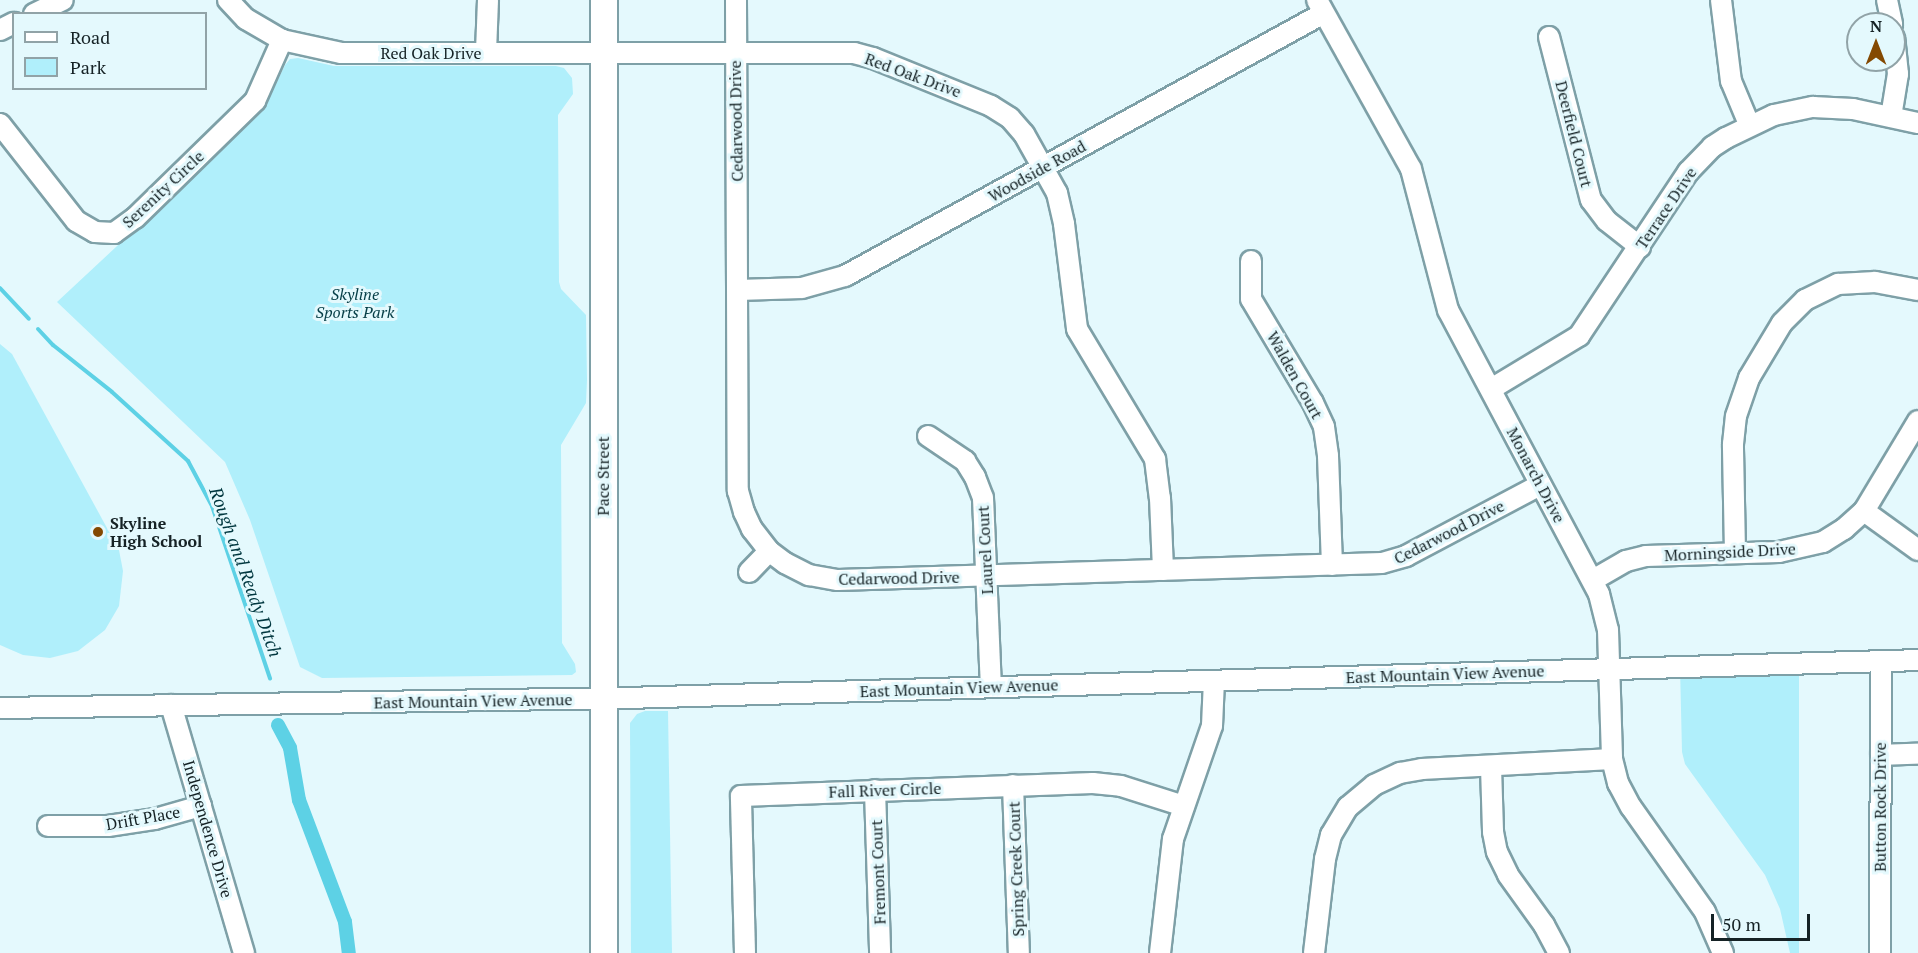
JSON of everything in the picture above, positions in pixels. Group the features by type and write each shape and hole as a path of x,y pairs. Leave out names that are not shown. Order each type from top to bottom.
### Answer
{"main road":[{"name":"Pace Street","path":"604,0 604,953"}],"street":[{"path":"38,12 63,0"},
{"name":"Red Oak Drive","path":"228,0 246,19 282,40 341,53 847,53 873,58 978,99 998,110 1020,129 1044,168 1061,208 1077,329 1155,459 1160,498 1163,570"},
{"path":"486,52 488,0"},
{"name":"Cedarwood Drive","path":"736,0 738,491 746,517 769,551 796,570 823,579 1382,564 1397,560 1540,484"},
{"path":"1721,0 1731,81 1749,124"},
{"name":"Woodside Road","path":"738,290 802,288 845,276 1044,168 1321,6"},
{"name":"Monarch Drive","path":"1321,6 1411,169 1448,310 1593,580 1606,619 1610,669 1612,759 1624,796 1705,912 1723,953"},
{"name":"Deerfield Court","path":"1549,37 1591,200 1607,221 1640,246"},
{"name":"Serenity Circle","path":"0,124 76,221 95,232 114,233 135,218 255,101 282,40"},
{"path":"1891,117 1898,72"},
{"name":"Terrace Drive","path":"1491,389 1579,336 1699,159 1712,147 1749,124 1774,115 1813,107 1853,109 1918,123"},
{"name":"Walden Court","path":"1251,261 1251,298 1313,403 1324,427 1328,456 1332,565"},
{"path":"1735,553 1733,444 1736,416 1749,378 1782,323 1805,300 1838,284 1875,282 1918,290"},
{"name":"Morningside Drive","path":"1593,580 1626,561 1639,557 1779,552 1812,546 1832,538 1864,511 1918,421"},
{"name":"Laurel Court","path":"928,436 960,457 979,484 984,504 991,687"},
{"path":"1864,511 1918,550"},
{"path":"749,572 769,551"},
{"name":"East Mountain View Avenue","path":"0,708 604,699 1918,660"},
{"name":"Button Rock Drive","path":"1880,953 1881,661"},
{"path":"1160,953 1173,839 1212,726 1214,681"},
{"name":"Independence Drive","path":"171,705 244,953"},
{"path":"1881,754 1918,754"},
{"path":"1314,953 1327,849 1335,826 1348,807 1374,784 1400,773 1422,769 1612,759"},
{"path":"1491,767 1493,832 1497,852 1508,875 1544,925 1559,953"},
{"name":"Fall River Circle","path":"745,953 741,796 1013,785 1108,784 1184,806"},
{"name":"Spring Creek Court","path":"1013,785 1019,953"},
{"name":"Fremont Court","path":"875,790 880,953"},
{"name":"Drift Place","path":"48,826 108,826 155,819 201,806"}],"green space":[{"name":"Skyline Sports Park","path":"298,58 334,66 556,66 564,68 572,78 573,94 558,115 559,282 561,289 586,315 587,380 586,403 561,445 562,643 575,664 576,672 572,675 322,678 300,667 250,520 225,462 57,302 249,123 272,92 285,65 290,59"},
{"path":"0,344 12,354 119,550 123,571 119,606 105,630 78,651 50,658 23,655 0,645"},
{"path":"1799,663 1799,953 1790,953 1780,909 1765,875 1685,764 1682,752 1680,667"},
{"path":"645,711 668,711 672,953 631,953 630,723 637,714"}],"waterway":[{"name":"Rough and Ready Ditch","path":"0,288 29,319"},
{"name":"Rough and Ready Ditch","path":"38,329 53,345 112,392 188,461 212,506 270,678"},
{"name":"Rough and Ready Ditch","path":"278,725 290,748 299,800 345,922 349,953"}],"place":[{"name":"Skyline High School","path":"98,532"}]}
